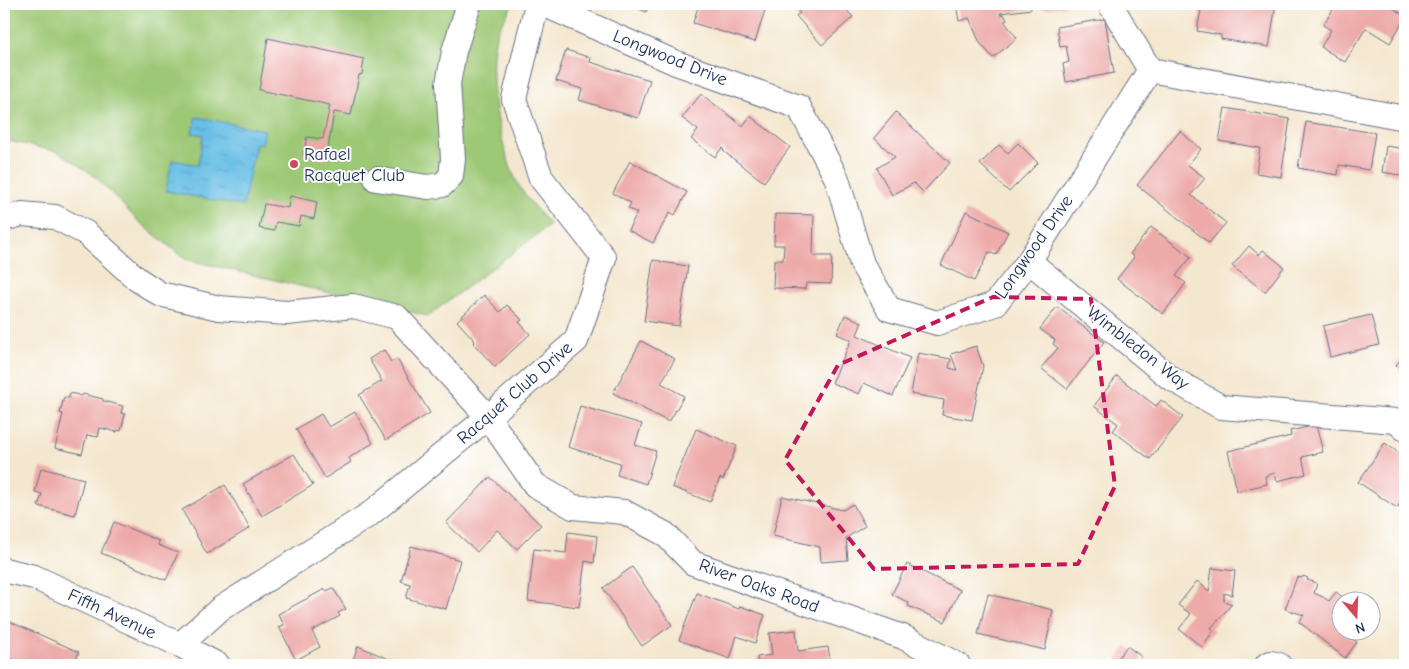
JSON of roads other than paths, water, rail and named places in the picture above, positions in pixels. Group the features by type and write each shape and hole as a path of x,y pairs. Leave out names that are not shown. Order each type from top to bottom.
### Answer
{"street":[{"path":"376,179 428,187 442,185 451,176 453,158 448,84 454,52 468,4"},
{"name":"Racquet Club Drive","path":"180,646 220,609 370,514 488,417 576,341 604,258 541,178 514,99 537,4"},
{"name":"Longwood Drive","path":"543,4 676,63 799,107 837,179 862,264 889,309 937,323 995,304 1029,261 1150,70"},
{"path":"1110,4 1150,70 1405,118"},
{"name":"River Oaks Road","path":"4,219 22,214 55,217 86,233 137,279 160,294 219,308 287,313 353,306 397,317 488,417 535,485 574,506 624,512 665,534 693,563 903,637 958,665"},
{"name":"Wimbledon Way","path":"1029,261 1169,377 1221,407 1396,421 1405,429"},
{"name":"Fifth Avenue","path":"4,570 34,577 218,665"},
{"path":"1267,665 1271,663 1279,665"}],"water":[{"path":"196,117 265,130 262,144 256,143 243,206 166,191 172,160 198,165 203,135 192,133"}],"place":[{"name":"Rafael Racquet Club","path":"294,164"}]}
